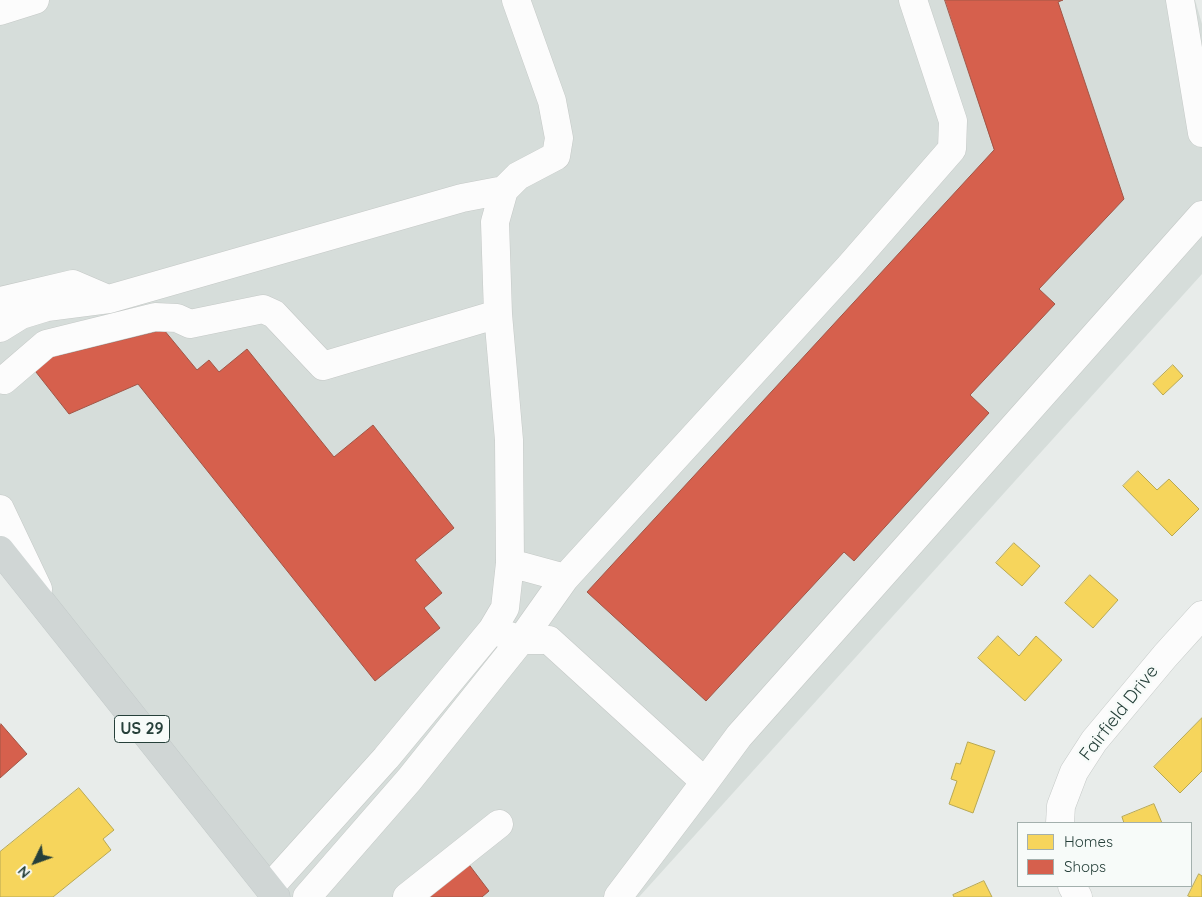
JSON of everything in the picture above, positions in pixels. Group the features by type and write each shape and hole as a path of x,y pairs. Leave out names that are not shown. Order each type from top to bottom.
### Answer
{"main road":[{"name":"US 29","path":"0,550 272,892"}],"street":[{"path":"0,11 35,0"},
{"path":"272,892 492,630 505,608 510,563 509,440 498,314 494,222 504,190 518,176 556,156 559,138 552,101 516,0"},
{"path":"307,897 409,780 521,640 565,578 850,266 952,149 953,121 914,0"},
{"path":"1180,0 1202,133"},
{"path":"0,328 21,315 47,307 109,299 462,198 504,190"},
{"path":"618,897 739,736 1202,216"},
{"path":"0,301 73,284 109,299"},
{"path":"4,380 46,344 155,317 177,318 190,324 264,308 274,314 323,366 498,314"},
{"path":"0,509 47,608"},
{"path":"510,563 565,578"},
{"name":"Fairfield Drive","path":"1060,822 1061,806 1074,772 1094,741 1202,615"},
{"path":"492,630 521,640 549,640 705,782"},
{"path":"471,655 495,671"},
{"path":"386,758 409,780"},
{"path":"407,897 499,824"}],"shaded area":[{"path":"0,0 1195,0 1202,24 1202,274 639,897 276,897 0,550"}],"building: Homes":[{"path":"1173,365 1183,376 1163,395 1153,384"},
{"path":"1138,471 1157,490 1169,479 1199,509 1172,536 1123,486"},
{"path":"1014,543 1040,566 1022,586 996,563"},
{"path":"1090,575 1118,600 1093,628 1065,603"},
{"path":"998,636 1019,656 1036,636 1062,660 1025,701 978,658"},
{"path":"1202,718 1202,771 1180,793 1154,767"},
{"path":"968,742 995,751 973,813 949,804 957,781 951,779 956,763 960,764"},
{"path":"79,788 114,830 103,839 111,850 53,897 0,897 0,852"},
{"path":"1154,804 1162,822 1124,822 1122,817"},
{"path":"1199,874 1202,876 1202,897 1188,896"},
{"path":"984,881 992,897 954,897 953,895"}],"building: Shops":[{"path":"945,0 1063,0 1058,2 1124,199 1039,289 1055,304 970,395 989,413 854,561 844,552 706,701 587,592 994,150"},
{"path":"164,330 197,370 209,360 219,372 247,349 334,457 373,425 454,528 415,560 442,593 424,608 440,628 375,681 138,384 69,414 32,367 54,350 59,355"},
{"path":"0,725 27,754 0,778"},
{"path":"464,858 489,891 482,897 418,897"}]}
